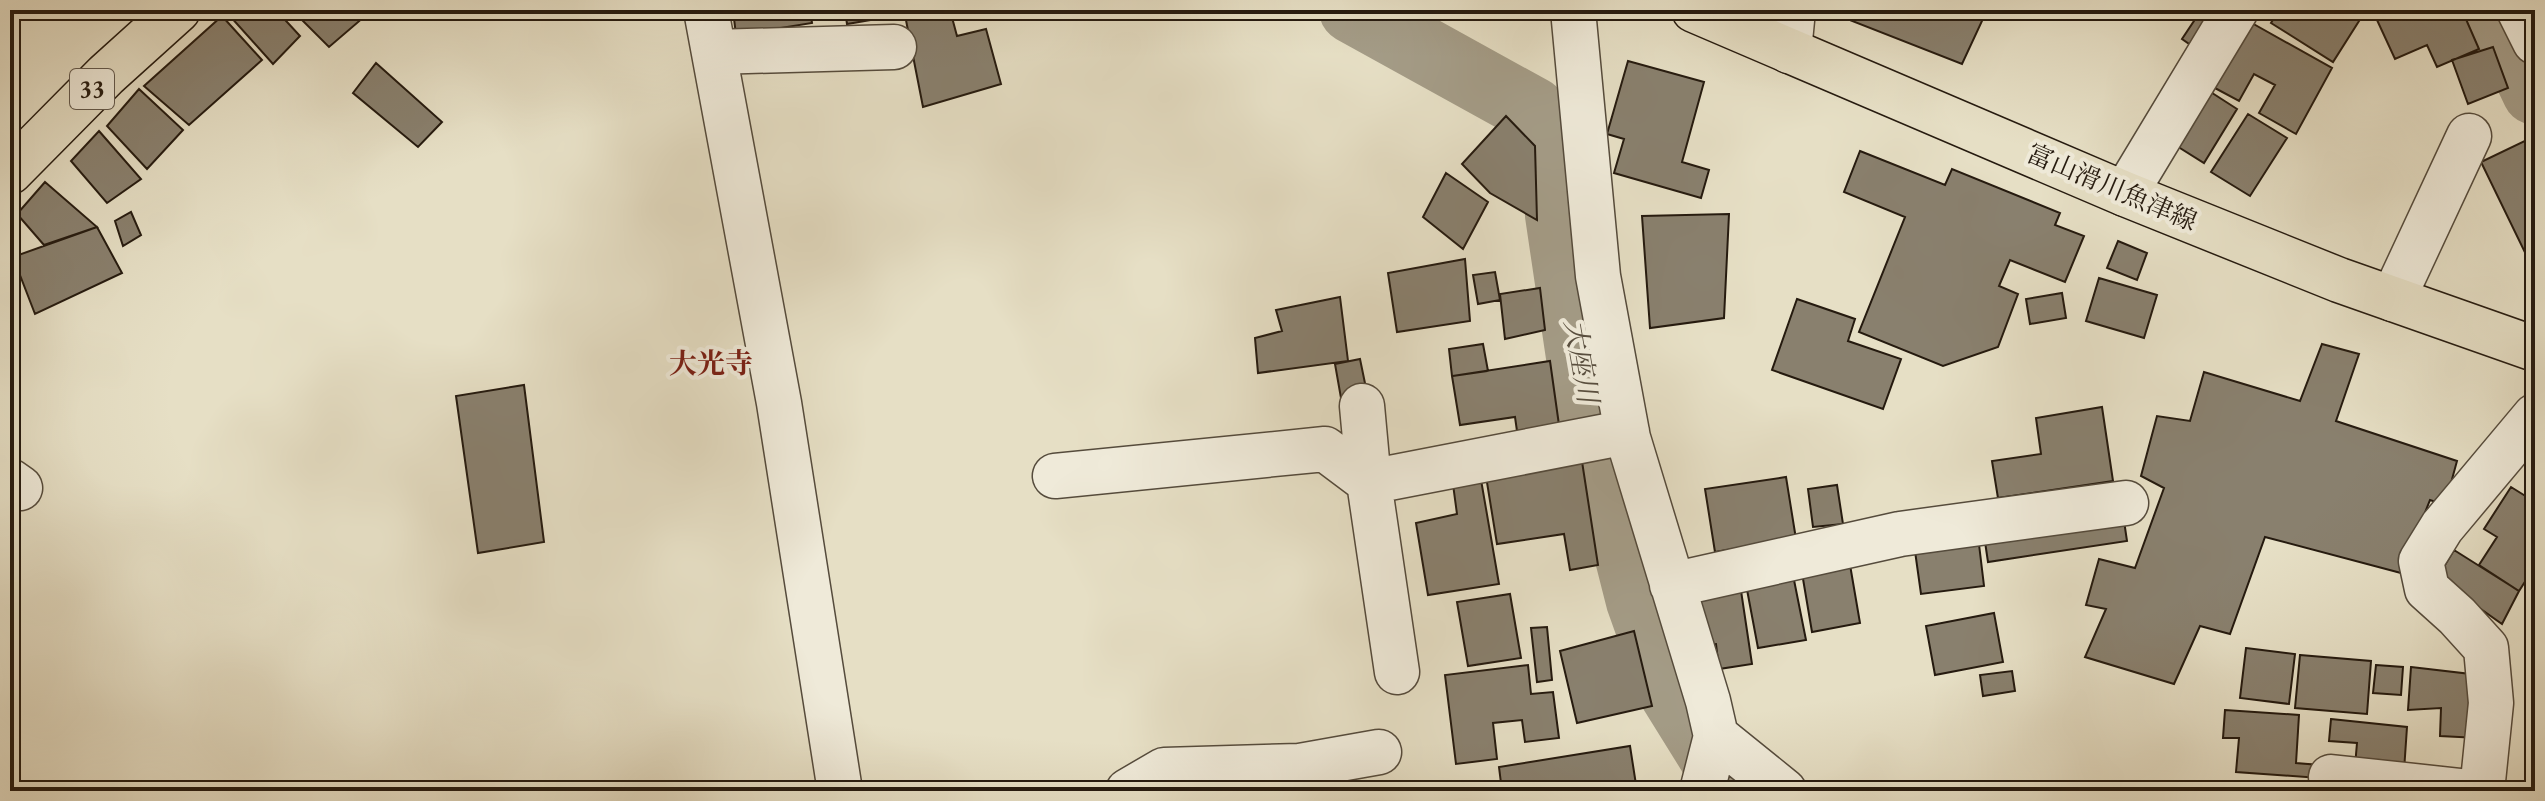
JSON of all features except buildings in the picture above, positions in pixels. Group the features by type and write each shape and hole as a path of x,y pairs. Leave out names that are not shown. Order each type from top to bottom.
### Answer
{"main road":[{"name":"33","path":"10,172 106,75 178,10"},
{"name":"富山滑川魚津線","path":"1694,10 1791,31 2125,194 2393,299 2535,349"}],"street":[{"path":"706,10 779,403 840,791"},
{"path":"1573,10 1598,276 1627,432 1716,736 1702,791"},
{"path":"2125,194 2236,10"},
{"path":"2519,10 2535,42"},
{"path":"714,52 894,47"},
{"path":"2393,299 2469,136"},
{"path":"1362,406 1369,482 1397,672"},
{"path":"2482,791 2491,703 2486,648 2427,589 2421,561 2442,527 2535,416"},
{"path":"1055,476 1325,449 1369,482 1627,432"},
{"path":"1672,585 1900,534 2126,503"},
{"path":"1716,736 1784,791"},
{"path":"1128,791 1164,770 1301,778 1379,752"},
{"path":"2331,777 2461,791"}],"waterway":[{"name":"大座川","path":"1352,10 1533,110 1552,140 1558,215 1582,377 1639,601 1671,691 1725,778 1742,791"},
{"path":"2496,10 2535,92"}],"district":[{"name":"大光寺","path":"711,363"}]}
